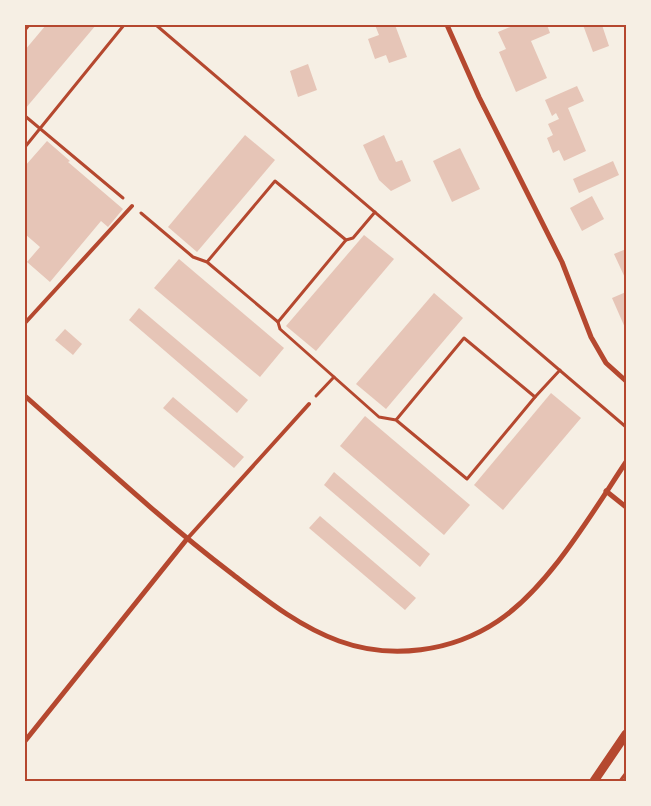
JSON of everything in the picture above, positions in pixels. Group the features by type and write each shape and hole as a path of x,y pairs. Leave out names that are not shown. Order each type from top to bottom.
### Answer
{"street":[{"path":"447,25 479,97 562,262 591,337 606,363 626,381"},
{"path":"25,396 187,539 284,613 340,641 373,650 424,650 444,647 465,639 498,621 513,610 551,571 626,462"},
{"path":"606,491 626,507"},
{"path":"25,741 187,539"},
{"path":"594,781 626,734"}],"lane":[{"path":"25,323 132,206"},
{"path":"187,539 309,404"}],"path":[{"path":"25,30 29,25"},
{"path":"25,146 124,25"},
{"path":"156,25 626,427"},
{"path":"25,116 193,257 207,262 278,322 280,328 379,417 396,420 467,479 560,370"},
{"path":"207,262 275,181 346,240"},
{"path":"278,322 346,240 353,238 375,212"},
{"path":"396,420 464,338 535,397"},
{"path":"309,404 334,377"},
{"path":"620,781 626,773"}],"building":[{"path":"46,25 96,25 25,109 25,50"},
{"path":"375,25 395,25 407,57 389,63 386,55 375,59 368,39 379,35"},
{"path":"515,25 547,25 550,33 531,41 547,78 516,92 499,52 506,49 498,32"},
{"path":"583,25 602,25 609,46 593,52"},
{"path":"308,64 317,90 298,97 290,71"},
{"path":"577,86 584,101 568,108 586,151 564,161 559,150 553,153 547,138 553,135 548,124 559,119 556,113 552,116 545,100"},
{"path":"245,135 275,160 197,252 168,227"},
{"path":"384,135 396,162 402,160 411,181 391,191 379,180 363,145"},
{"path":"47,141 70,161 68,162 123,209 108,227 101,221 50,282 27,262 40,247 25,234 25,166"},
{"path":"460,148 480,189 452,202 433,161"},
{"path":"613,161 619,175 579,193 573,179"},
{"path":"592,196 604,219 582,231 570,208"},
{"path":"364,235 394,259 316,351 286,326"},
{"path":"626,249 626,280 614,254"},
{"path":"179,259 284,348 260,377 154,288"},
{"path":"626,292 626,330 612,298"},
{"path":"434,293 463,318 386,409 356,384"},
{"path":"139,308 248,400 237,413 129,320"},
{"path":"65,329 82,344 73,355 55,340"},
{"path":"551,393 581,418 503,510 474,485"},
{"path":"173,397 244,457 234,468 163,408"},
{"path":"365,416 470,505 444,535 340,446"},
{"path":"334,472 430,554 420,567 324,485"},
{"path":"320,516 416,598 405,610 309,528"}]}
